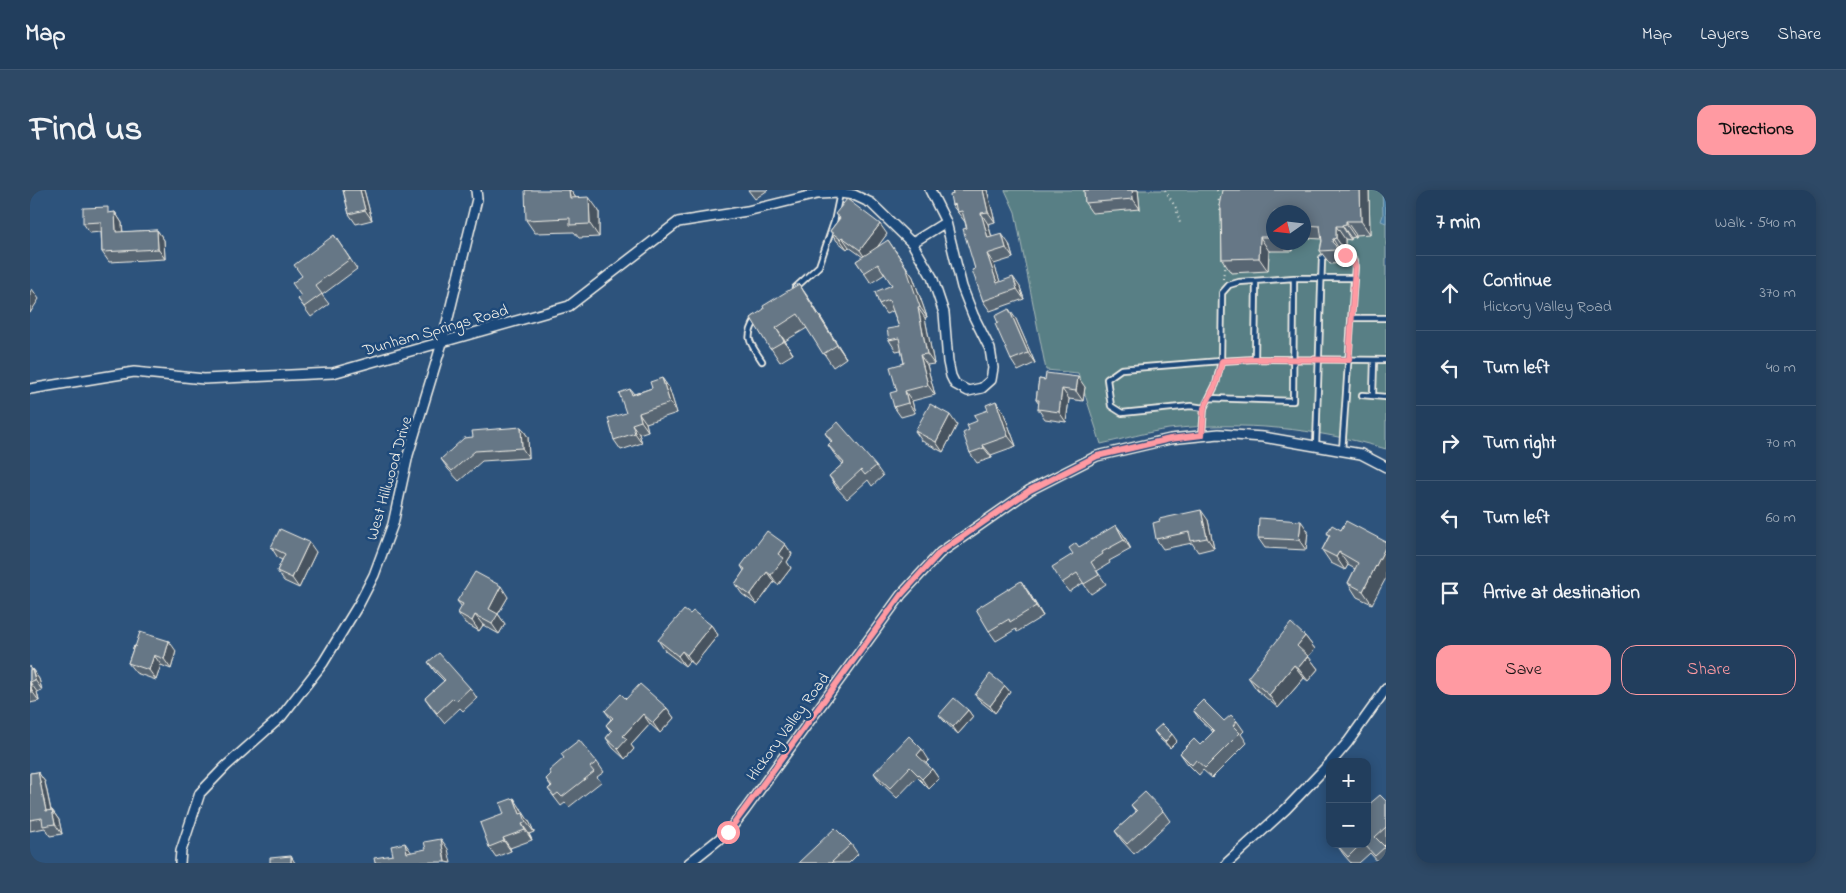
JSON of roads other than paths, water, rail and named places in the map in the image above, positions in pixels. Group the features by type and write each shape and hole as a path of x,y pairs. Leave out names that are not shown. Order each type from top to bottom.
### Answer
{"street":[{"name":"West Hillwood Drive","path":"180,863 181,851 200,793 226,766 281,717 323,663 359,604 374,575 393,524 408,455 442,343 477,199 476,190"},
{"path":"912,242 946,222 930,190"},
{"name":"Dunham Springs Road","path":"30,389 134,372 204,379 333,373 569,306 678,222 747,212 818,192 854,195 871,203 912,242 932,277 944,313 951,376 956,384 968,391 982,388 991,380 990,349 962,287 946,222"},
{"name":"Hickory Valley Road","path":"689,863 728,832 901,595 940,552 1030,490 1097,456 1170,439 1202,435 1219,434 1263,437 1316,446 1361,454 1386,467"},
{"path":"1334,758 1348,742 1386,689"},
{"path":"1227,863 1286,809 1326,766"}],"lane":[{"path":"792,291 819,266 831,230 840,193"},
{"path":"1316,446 1322,258 1327,254"},
{"path":"1342,451 1355,266 1351,255 1345,255"},
{"path":"1202,435 1204,408 1216,384 1222,361 1222,293 1229,285 1294,278 1354,278"},
{"path":"1210,398 1293,401 1294,278"},
{"path":"1255,359 1256,281"},
{"path":"762,361 749,340 750,330 757,318 764,312"},
{"path":"1352,318 1386,318"},
{"path":"1204,408 1191,406 1122,413 1111,406 1107,380 1121,369 1222,361 1255,359 1386,360"},
{"path":"1373,396 1374,360"},
{"path":"1362,395 1386,397"}],"water":[{"path":"1382,190 1386,190 1386,223 1381,221 1383,215"}]}
